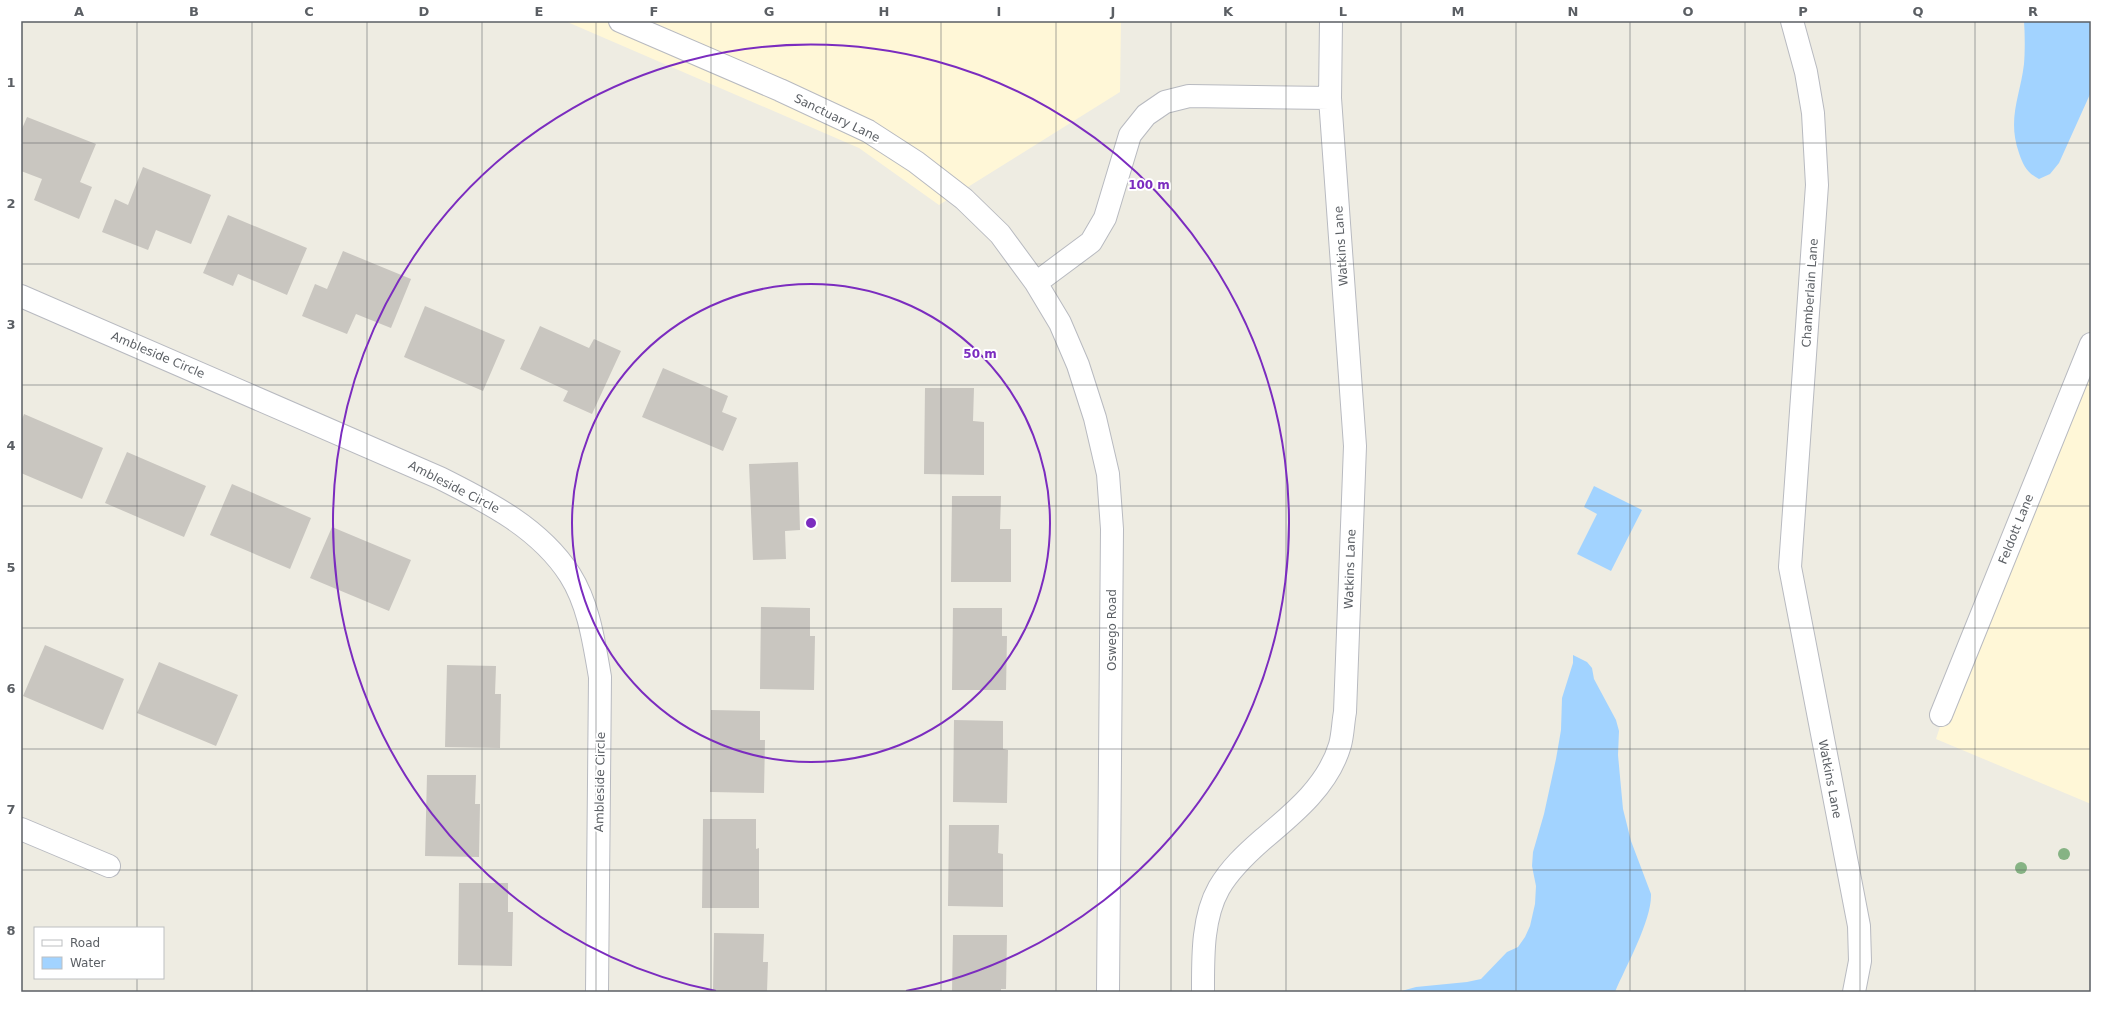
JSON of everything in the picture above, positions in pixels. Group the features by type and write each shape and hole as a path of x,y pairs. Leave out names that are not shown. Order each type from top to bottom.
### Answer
{"street":[{"name":"Sanctuary Lane","path":"620,21 780,90 868,131 916,162 964,199 1000,234 1036,283"},
{"name":"Watkins Lane","path":"1203,992 1203,963 1206,928 1211,907 1219,888 1230,871 1314,793 1322,782 1329,771 1340,744 1345,712 1355,446 1330,98 1331,21"},
{"name":"Chamberlain Lane","path":"1790,566 1817,185 1813,113 1806,72 1792,21"},
{"path":"1036,283 1091,242 1105,218 1130,135 1146,115 1165,102 1189,96 1330,98"},
{"name":"Oswego Road","path":"1036,283 1060,323 1078,365 1095,418 1108,474 1112,529 1112,614 1108,992"},
{"name":"Ambleside Circle","path":"21,296 440,478 494,506 547,545 570,576 584,604 594,637 600,677 597,992"},
{"name":"Feldott Lane","path":"1941,715 2091,344"},
{"name":"Watkins Lane","path":"1790,566 1858,926 1860,961 1854,992"},
{"path":"21,829 109,866"}],"shaded area":[{"path":"565,21 1121,21 1120,92 939,205 859,148"},
{"path":"2091,346 2091,804 1936,739 1953,687"}],"water":[{"path":"2024,21 2091,21 2091,92 2059,163 2050,174 2039,179 2031,174 2024,165 2019,153 2014,129 2014,119 2024,64"},
{"path":"1594,486 1642,510 1611,571 1577,554 1597,514 1584,507"},
{"path":"1573,655 1587,662 1592,668 1594,679 1616,720 1619,731 1618,755 1623,809 1631,841 1651,894 1650,905 1643,930 1615,992 1398,992 1416,987 1467,982 1481,979 1507,952 1518,947 1525,937 1530,926 1535,904 1536,886 1532,866 1533,852 1544,814 1556,759 1561,730 1562,698 1573,663"}],"building":[{"path":"27,117 96,144 80,182 92,187 79,219 34,200 42,179 21,171 21,131"},
{"path":"143,167 211,195 191,244 156,230 148,250 102,232 115,199 128,205"},
{"path":"228,215 307,248 287,295 238,274 233,286 203,273"},
{"path":"343,251 411,279 391,328 356,314 347,334 302,316 315,284 327,289"},
{"path":"425,306 505,340 483,391 404,357"},
{"path":"540,326 589,348 594,339 621,351 592,414 563,401 568,391 520,369"},
{"path":"663,368 728,396 722,412 737,418 723,451 642,417"},
{"path":"925,388 974,388 973,421 984,422 984,475 924,474"},
{"path":"24,414 103,448 82,499 21,473 21,422"},
{"path":"127,452 206,486 184,537 105,503"},
{"path":"798,462 800,530 785,531 786,559 753,560 749,464"},
{"path":"232,484 311,518 290,569 210,535"},
{"path":"952,496 1001,496 1000,529 1011,529 1011,582 951,582"},
{"path":"332,527 411,560 389,611 310,578"},
{"path":"761,607 810,608 810,636 815,636 814,690 760,689"},
{"path":"953,608 1002,608 1002,636 1007,636 1006,690 952,690"},
{"path":"45,645 124,679 103,730 23,696"},
{"path":"159,662 238,695 216,746 137,713"},
{"path":"447,665 496,666 495,694 501,694 500,748 445,747"},
{"path":"711,710 760,711 760,740 765,740 764,793 710,792"},
{"path":"954,720 1003,721 1003,749 1008,750 1007,803 953,802"},
{"path":"427,775 476,775 475,804 480,804 479,857 425,856"},
{"path":"703,819 756,819 756,849 759,848 759,908 702,908"},
{"path":"949,825 999,825 998,853 1003,854 1003,907 948,906"},
{"path":"459,883 508,883 508,912 513,912 512,966 458,965"},
{"path":"714,933 764,934 763,962 768,962 767,992 713,992"},
{"path":"953,935 1007,935 1006,989 1001,989 1001,992 952,992"}]}
